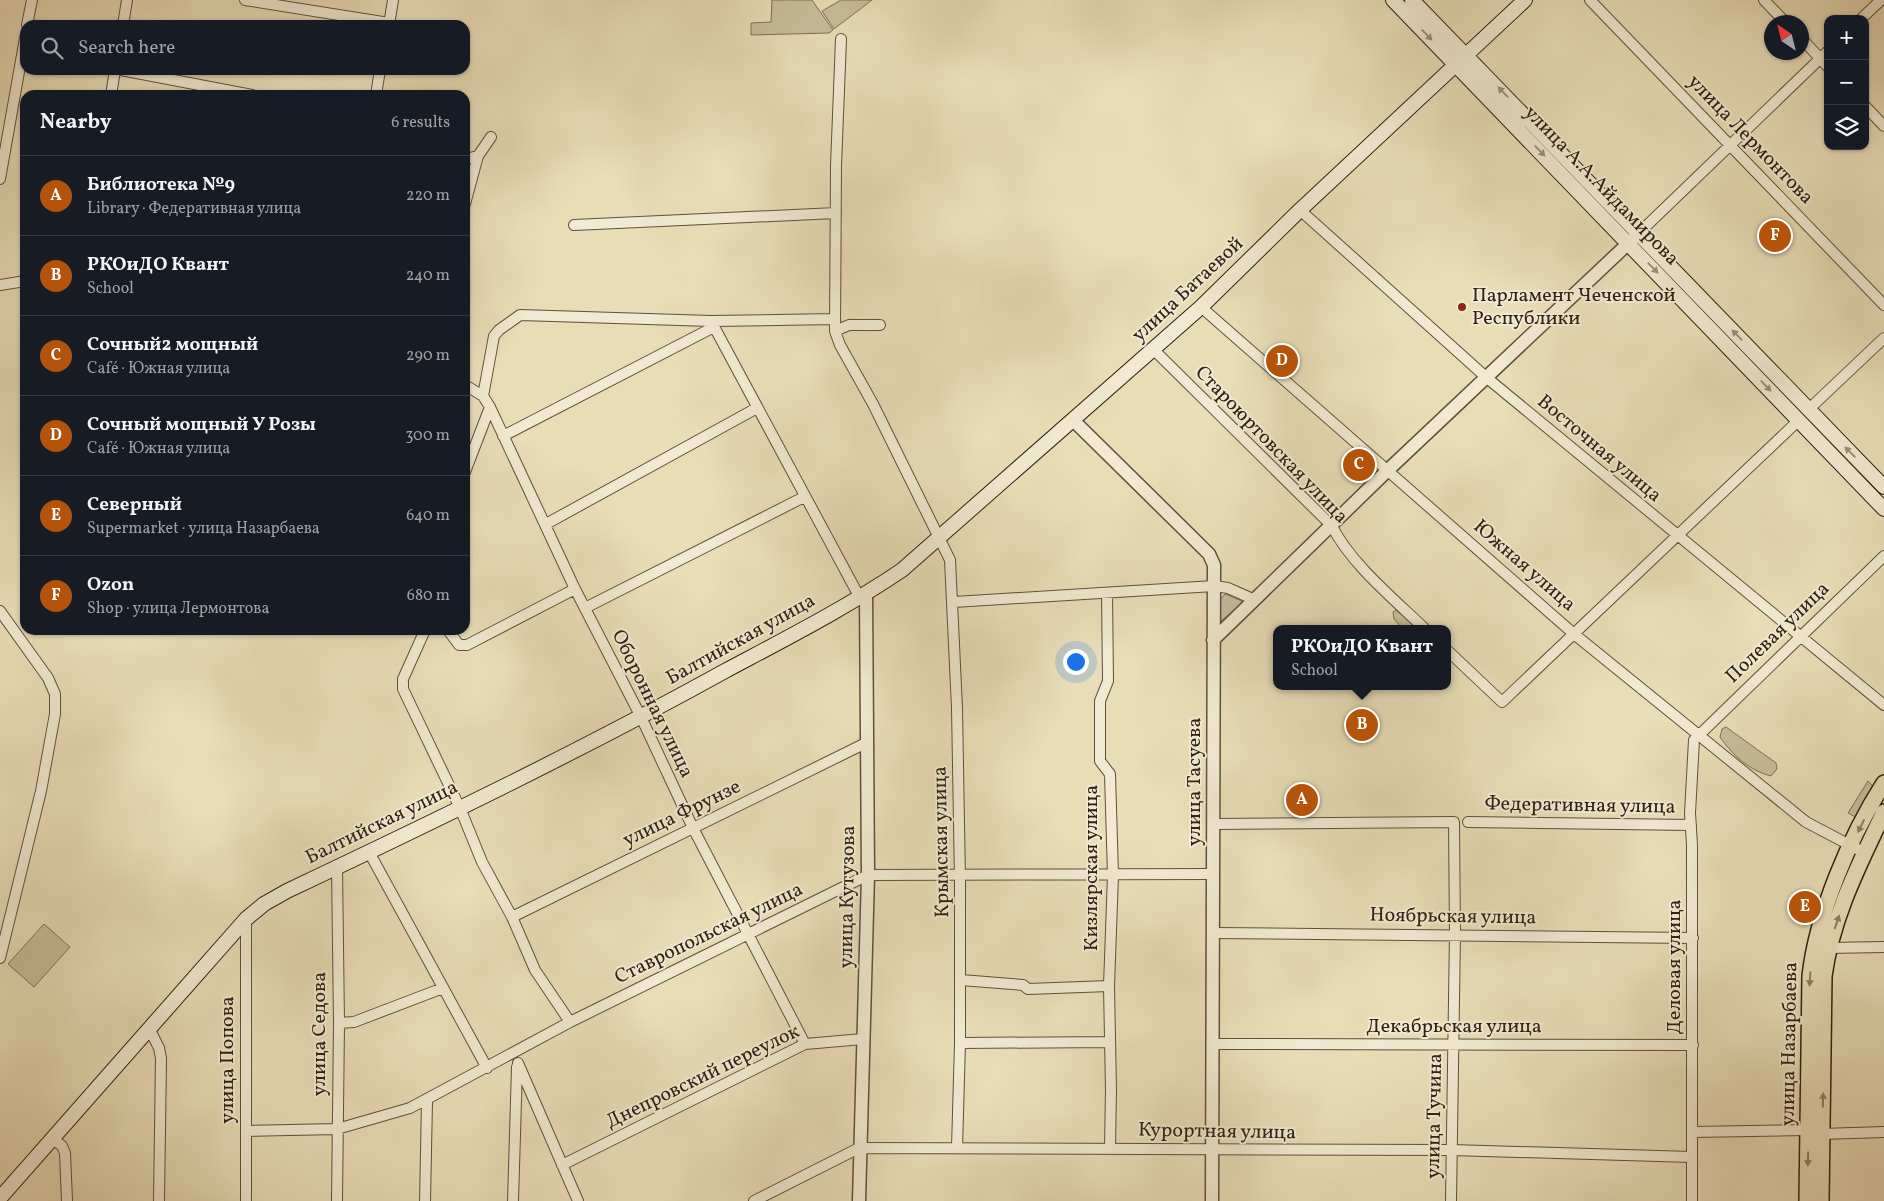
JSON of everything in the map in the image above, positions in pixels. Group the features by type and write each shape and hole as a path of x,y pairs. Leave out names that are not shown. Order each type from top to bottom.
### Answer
{"main road":[{"name":"улица А.А.Айдамирова","path":"1393,0 1462,60 1639,233 1803,415 1884,509"},
{"name":"улица А.А.Айдамирова","path":"1412,0 1462,60 1628,243 1803,415 1884,487"},
{"name":"улица Батаевой","path":"863,596 902,570 939,539 1154,350 1524,0"},
{"name":"Балтийская улица","path":"0,1198 246,919 264,904 641,717 863,596"},
{"name":"улица Назарбаева","path":"1807,1201 1815,1132 1824,976 1828,948 1846,895 1858,850 1884,784"},
{"name":"улица Назарбаева","path":"1821,1201 1815,1132 1810,976 1813,948 1831,894 1884,812"}],"street":[{"path":"28,20 32,0"},
{"path":"124,20 127,0"},
{"path":"245,0 365,20"},
{"path":"390,20 393,0"},
{"name":"улица Лермонтова","path":"1590,0 1884,304"},
{"path":"1764,0 1779,15"},
{"path":"1865,15 1881,0"},
{"path":"841,39 835,331 849,325 880,325"},
{"path":"1213,640 1388,470 1487,378 1824,55 1809,44"},
{"path":"0,179 20,66"},
{"path":"112,90 114,75"},
{"path":"147,75 226,90"},
{"path":"377,90 379,75"},
{"path":"1869,110 1884,126"},
{"path":"470,186 478,156 491,137"},
{"path":"470,158 478,156"},
{"name":"Восточная улица","path":"1300,210 1487,378 1884,705"},
{"path":"574,225 836,213"},
{"path":"0,286 20,282"},
{"name":"Южная улица","path":"1201,307 1574,634 1806,822 1858,850"},
{"path":"483,396 494,336 499,330 520,315 713,324 836,319"},
{"path":"713,324 804,497 863,596"},
{"path":"503,436 713,324"},
{"name":"Крымская улица","path":"835,331 840,345 873,404 950,560 954,602 959,767 961,980 957,1148"},
{"path":"1451,654 1502,702 1884,338"},
{"name":"Староюртовская улица","path":"1154,350 1332,526 1339,541 1421,625"},
{"name":"Оборонная улица","path":"470,388 483,396 490,407 575,589 641,717 693,828 805,1044"},
{"path":"470,459 490,407"},
{"path":"546,524 757,408"},
{"name":"улица Тасуева","path":"1074,421 1209,554 1214,565 1215,824 1213,874 1214,1044 1212,1201"},
{"path":"585,608 804,497"},
{"name":"Полевая улица","path":"1698,735 1884,556"},
{"path":"954,602 1214,586 1228,588 1255,600"},
{"path":"452,635 459,645 467,645 575,589"},
{"name":"Кизлярская улица","path":"1107,593 1108,681 1100,701 1100,761 1110,774 1113,874 1109,986 1110,1148"},
{"name":"улица Кутузова","path":"859,1201 868,875 868,742 863,596"},
{"path":"0,611 48,678 55,694 55,714 41,792 0,958"},
{"path":"423,635 402,684 460,808 482,862 512,917 535,970 570,1022"},
{"name":"Деловая улица","path":"1692,1201 1692,825 1690,813 1694,740 1698,735"},
{"name":"улица Фрунзе","path":"512,917 868,742"},
{"name":"улица Тучина","path":"1215,824 1454,822 1455,934 1451,1201"},
{"name":"Федеративная улица","path":"1468,822 1692,825"},
{"path":"369,852 487,1068"},
{"name":"улица Седова","path":"337,867 339,1023 337,1201"},
{"name":"Ставропольская улица","path":"246,1131 337,1129 410,1108 427,1101 570,1022 868,875 1213,874"},
{"name":"улица Попова","path":"246,919 246,1201"},
{"name":"Ноябрьская улица","path":"1213,933 1455,934 1692,938"},
{"path":"1828,948 1884,947"},
{"path":"961,980 1023,985 1028,989 1109,986"},
{"path":"339,1023 354,1022 443,988"},
{"path":"150,1028 159,1048 161,1058 159,1201"},
{"name":"Днепровский переулок","path":"562,1165 805,1044 863,1039"},
{"path":"960,1043 1110,1042"},
{"name":"Декабрьская улица","path":"1214,1044 1693,1045"},
{"path":"513,1201 518,1063 516,1052"},
{"path":"518,1063 578,1201"},
{"path":"425,1201 427,1101"},
{"path":"1692,1132 1884,1132"},
{"path":"52,1138 62,1146 65,1153 67,1201"},
{"name":"Курортная улица","path":"754,1201 859,1148 1206,1148 1212,1151 1451,1150 1692,1157"}],"shaded area":[{"path":"772,0 812,0 833,30 829,33 751,35 751,23 771,22"},
{"path":"841,0 872,0 834,29 822,11"},
{"path":"1225,594 1242,601 1240,605 1220,622 1220,600"},
{"path":"1396,610 1414,625 1399,625 1394,619 1393,612"},
{"path":"1726,727 1776,763 1777,769 1771,776 1749,766 1730,750 1720,737 1722,729"},
{"path":"1868,781 1873,786 1857,818 1848,813"},
{"path":"44,924 70,947 34,987 8,964"}],"place":[{"name":"Ozon","path":"1775,236"},
{"name":"Парламент Чеченской Республики","path":"1462,307"},
{"name":"Сочный мощный У Розы","path":"1282,361"},
{"name":"Сочный2 мощный","path":"1359,465"},
{"name":"РКОиДО Квант","path":"1362,725"},
{"name":"Библиотека №9","path":"1302,800"},
{"name":"Северный","path":"1805,907"}]}
